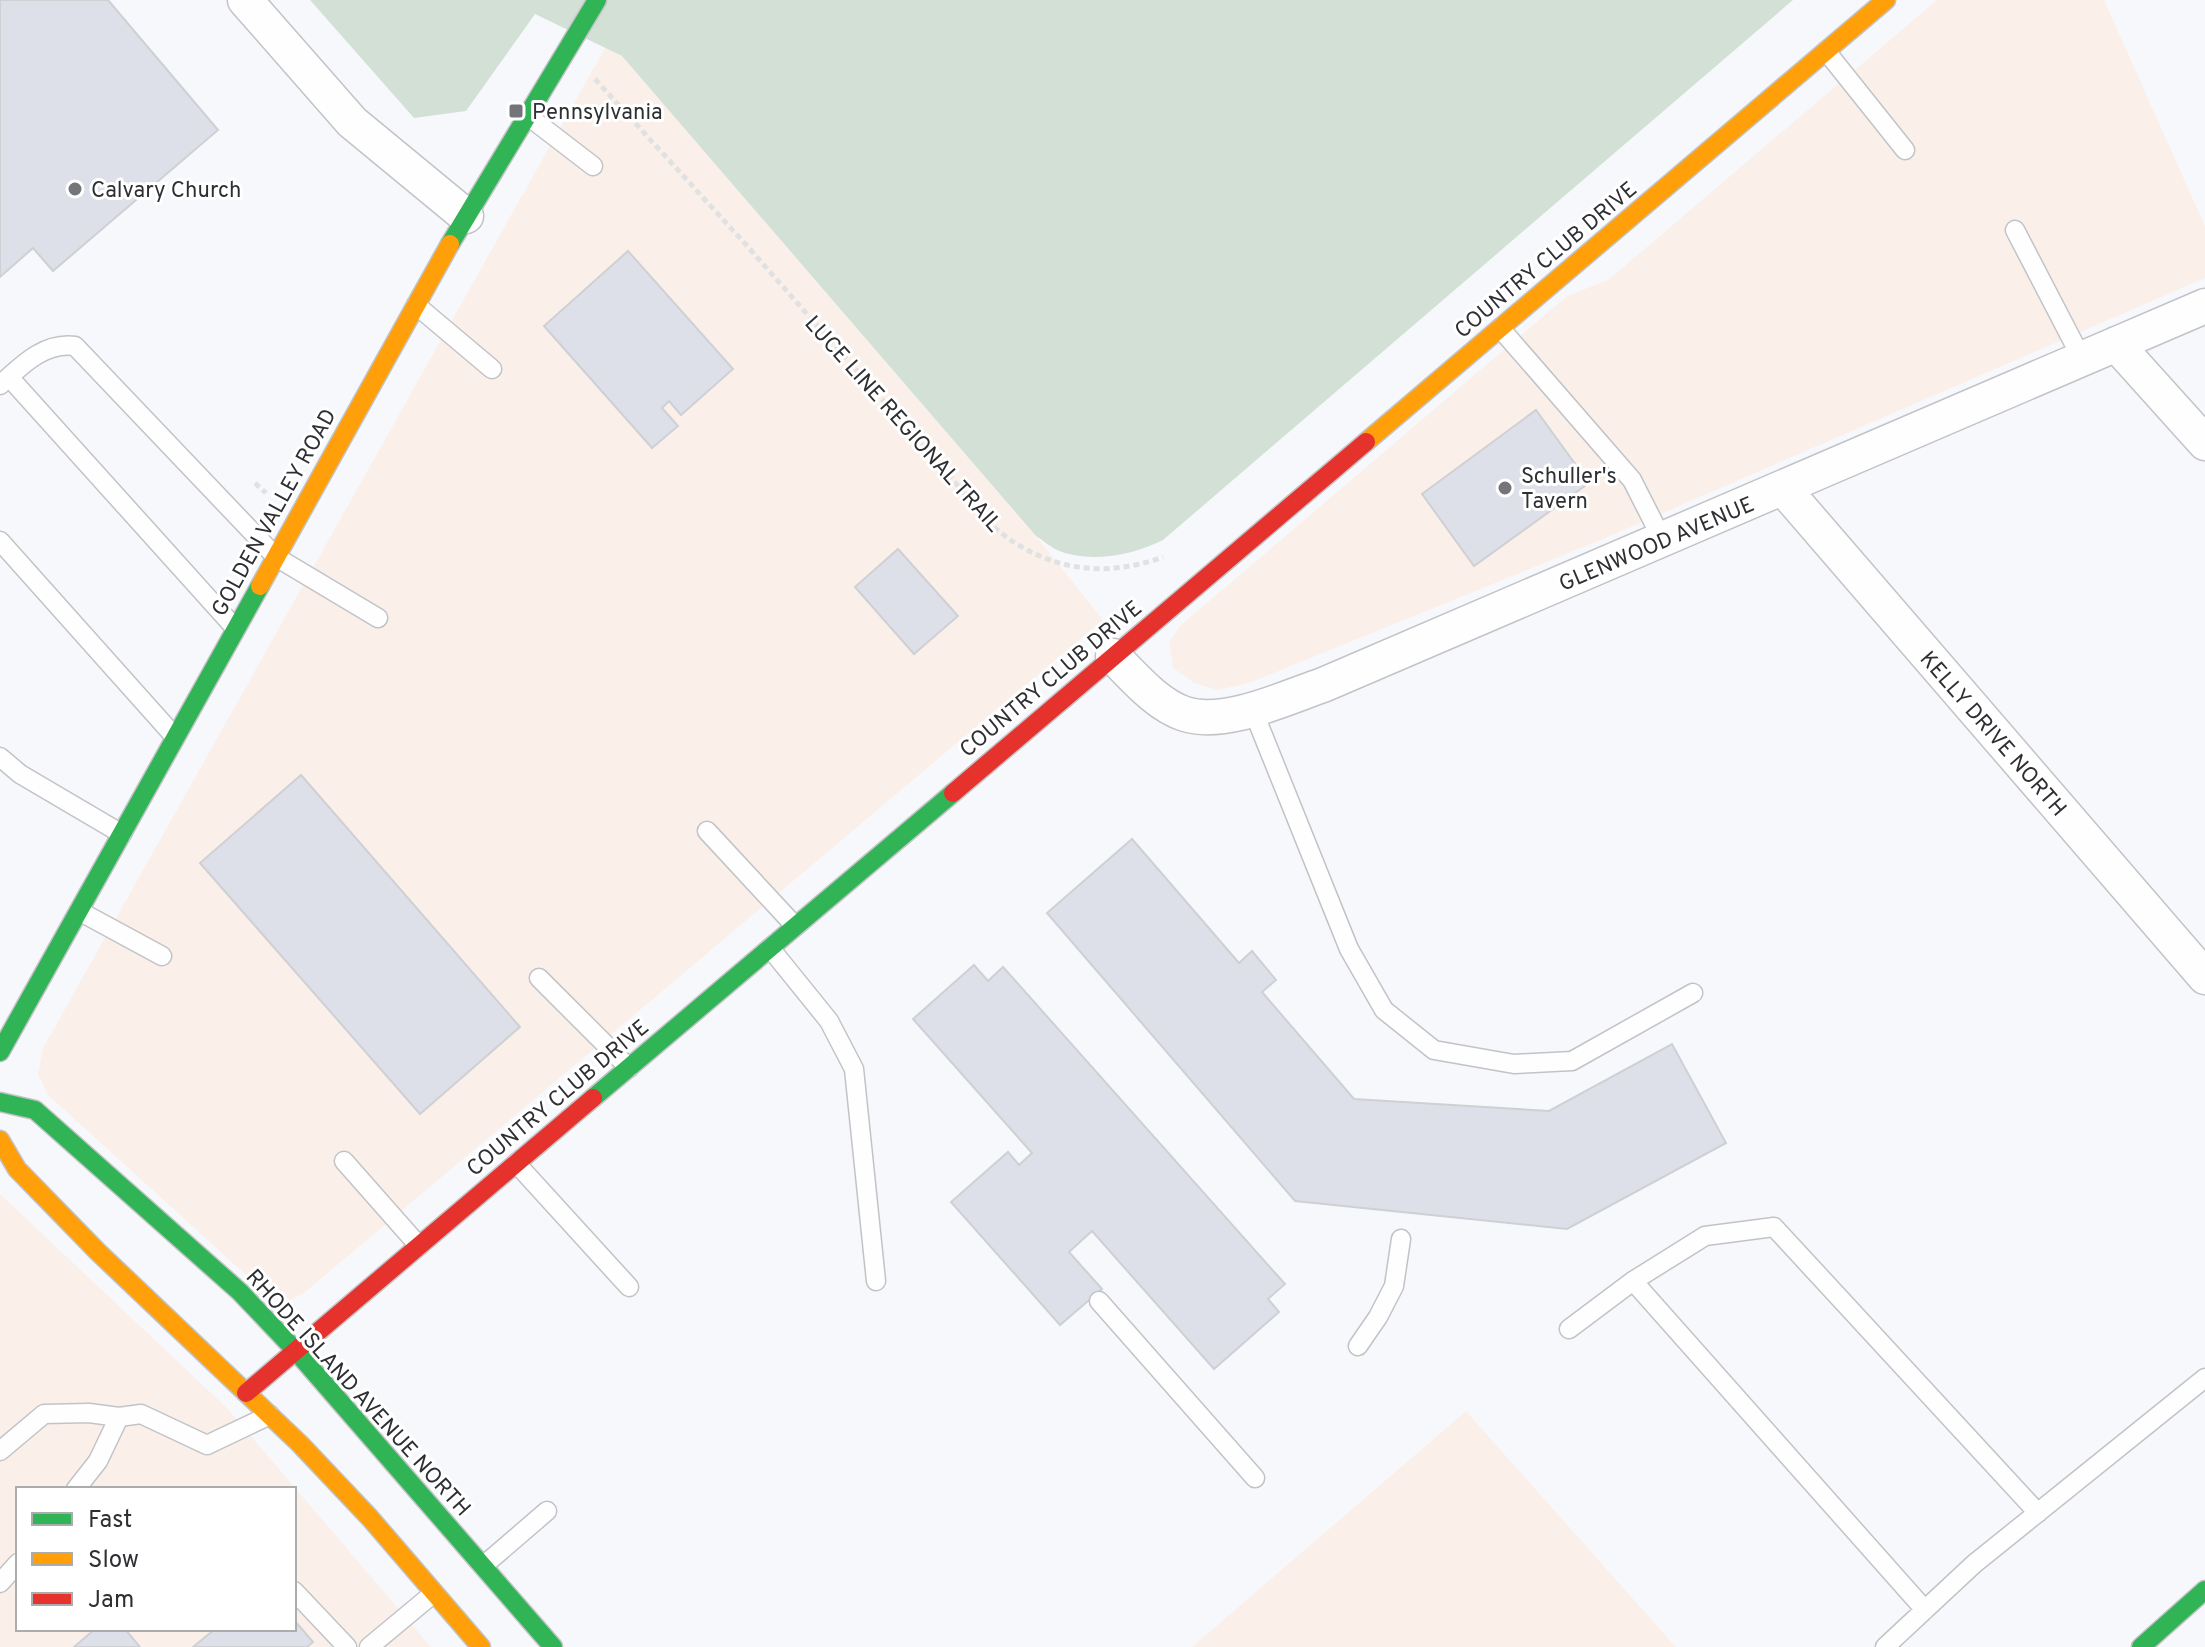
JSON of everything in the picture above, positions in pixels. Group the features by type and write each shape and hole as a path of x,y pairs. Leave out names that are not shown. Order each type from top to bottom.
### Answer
{"main road":[{"name":"GOLDEN VALLEY ROAD","path":"0,1052 466,216 597,0"},
{"name":"COUNTRY CLUB DRIVE","path":"246,1393 1886,0"},
{"name":"RHODE ISLAND AVENUE NORTH","path":"0,1102 35,1110 240,1292 296,1351 553,1647"},
{"path":"0,1140 17,1169 98,1252 270,1415 370,1518 481,1647"},
{"path":"2141,1647 2205,1590"}],"street":[{"path":"245,0 352,122 466,216"},
{"name":"GLENWOOD AVENUE","path":"1113,656 1152,693 1186,715 1204,718 1252,708 1323,685 2205,306"},
{"path":"2116,344 2205,443"},
{"name":"KELLY DRIVE NORTH","path":"1783,488 2205,977"}],"lane":[{"path":"1826,51 1905,150"},
{"path":"528,116 593,166"},
{"path":"2015,230 2082,359"},
{"path":"416,305 492,369"},
{"path":"1500,328 1632,480 1662,539"},
{"path":"236,629 5,381 28,359 59,344 75,346 276,557 378,618"},
{"path":"0,541 175,737"},
{"path":"1252,708 1349,949 1384,1010 1434,1050 1514,1064 1572,1061 1693,993"},
{"path":"0,757 20,774 122,834"},
{"path":"707,831 795,926"},
{"path":"79,911 162,956"},
{"path":"770,948 829,1021 854,1069 876,1281"},
{"path":"539,978 629,1068"},
{"path":"344,1161 419,1246"},
{"path":"516,1163 629,1287"},
{"path":"1569,1329 1633,1281 1705,1236 1774,1227 2038,1513"},
{"path":"1358,1346 1394,1286 1401,1239"},
{"path":"1633,1281 1925,1610"},
{"path":"1099,1301 1255,1478"},
{"path":"1885,1647 1974,1564 2205,1378"},
{"path":"0,1451 44,1414 89,1413 119,1417 141,1414 207,1445 270,1415"},
{"path":"78,1487 98,1461 119,1417"},
{"path":"483,1566 547,1511"},
{"path":"0,1583 16,1565"},
{"path":"296,1593 347,1647"},
{"path":"369,1647 434,1593"}],"path":[{"name":"LUCE LINE REGIONAL TRAIL","path":"560,60 599,81 996,529 1041,558 1074,566 1115,569 1139,566 1166,556"}],"shaded area":[{"path":"310,0 1793,0 1163,540 1138,550 1097,557 1057,550 1036,536 622,56 535,14 466,111 414,118"},
{"path":"1937,0 2104,0 2205,226 2205,278 1596,542 1249,683 1218,690 1194,683 1173,668 1169,642 1181,625 1567,296 1608,280"},
{"path":"605,48 622,56 1036,536 1103,620 304,1293 289,1301 268,1295 48,1095 38,1074 43,1048"},
{"path":"0,1194 226,1407 294,1487 16,1487 16,1631 296,1631 296,1489 431,1647 0,1647"},
{"path":"1466,1411 1676,1647 1192,1647"}],"building":[{"name":"Calvary Church","path":"0,0 108,0 218,130 53,271 33,248 0,277"},
{"path":"628,251 733,369 681,415 669,401 662,408 678,426 652,448 544,326"},
{"name":"Schuller's Tavern","path":"1536,410 1589,483 1474,566 1422,494"},
{"path":"898,549 958,616 914,654 855,587"},
{"path":"301,775 520,1027 420,1114 200,863"},
{"path":"1132,839 1239,963 1252,951 1276,980 1262,992 1354,1099 1549,1111 1672,1044 1726,1143 1567,1229 1295,1201 1047,913"},
{"path":"974,965 988,981 1003,967 1285,1284 1268,1299 1279,1312 1214,1369 1092,1231 1069,1252 1102,1289 1060,1325 951,1202 1008,1152 1019,1165 1032,1153 913,1019"},
{"path":"296,1622 313,1642 307,1647 193,1647 213,1631 296,1631"},
{"path":"93,1631 127,1631 140,1647 74,1647"}],"traffic: fast":[{"path":"450,244 597,0"},
{"path":"0,1052 260,586"},
{"path":"593,1098 953,793"},
{"path":"0,1102 35,1110 240,1292 296,1351 553,1647"},
{"path":"2141,1647 2205,1590"}],"traffic: slow":[{"path":"1366,442 1886,0"},
{"path":"260,586 450,244"},
{"path":"0,1140 17,1169 98,1252 300,1444 370,1518 481,1647"}],"traffic: jam":[{"path":"953,793 1366,442"},
{"path":"246,1393 593,1098"}],"place":[{"name":"Pennsylvania","path":"516,111"},
{"name":"Calvary Church","path":"75,189"},
{"name":"Schuller's Tavern","path":"1505,488"}]}
